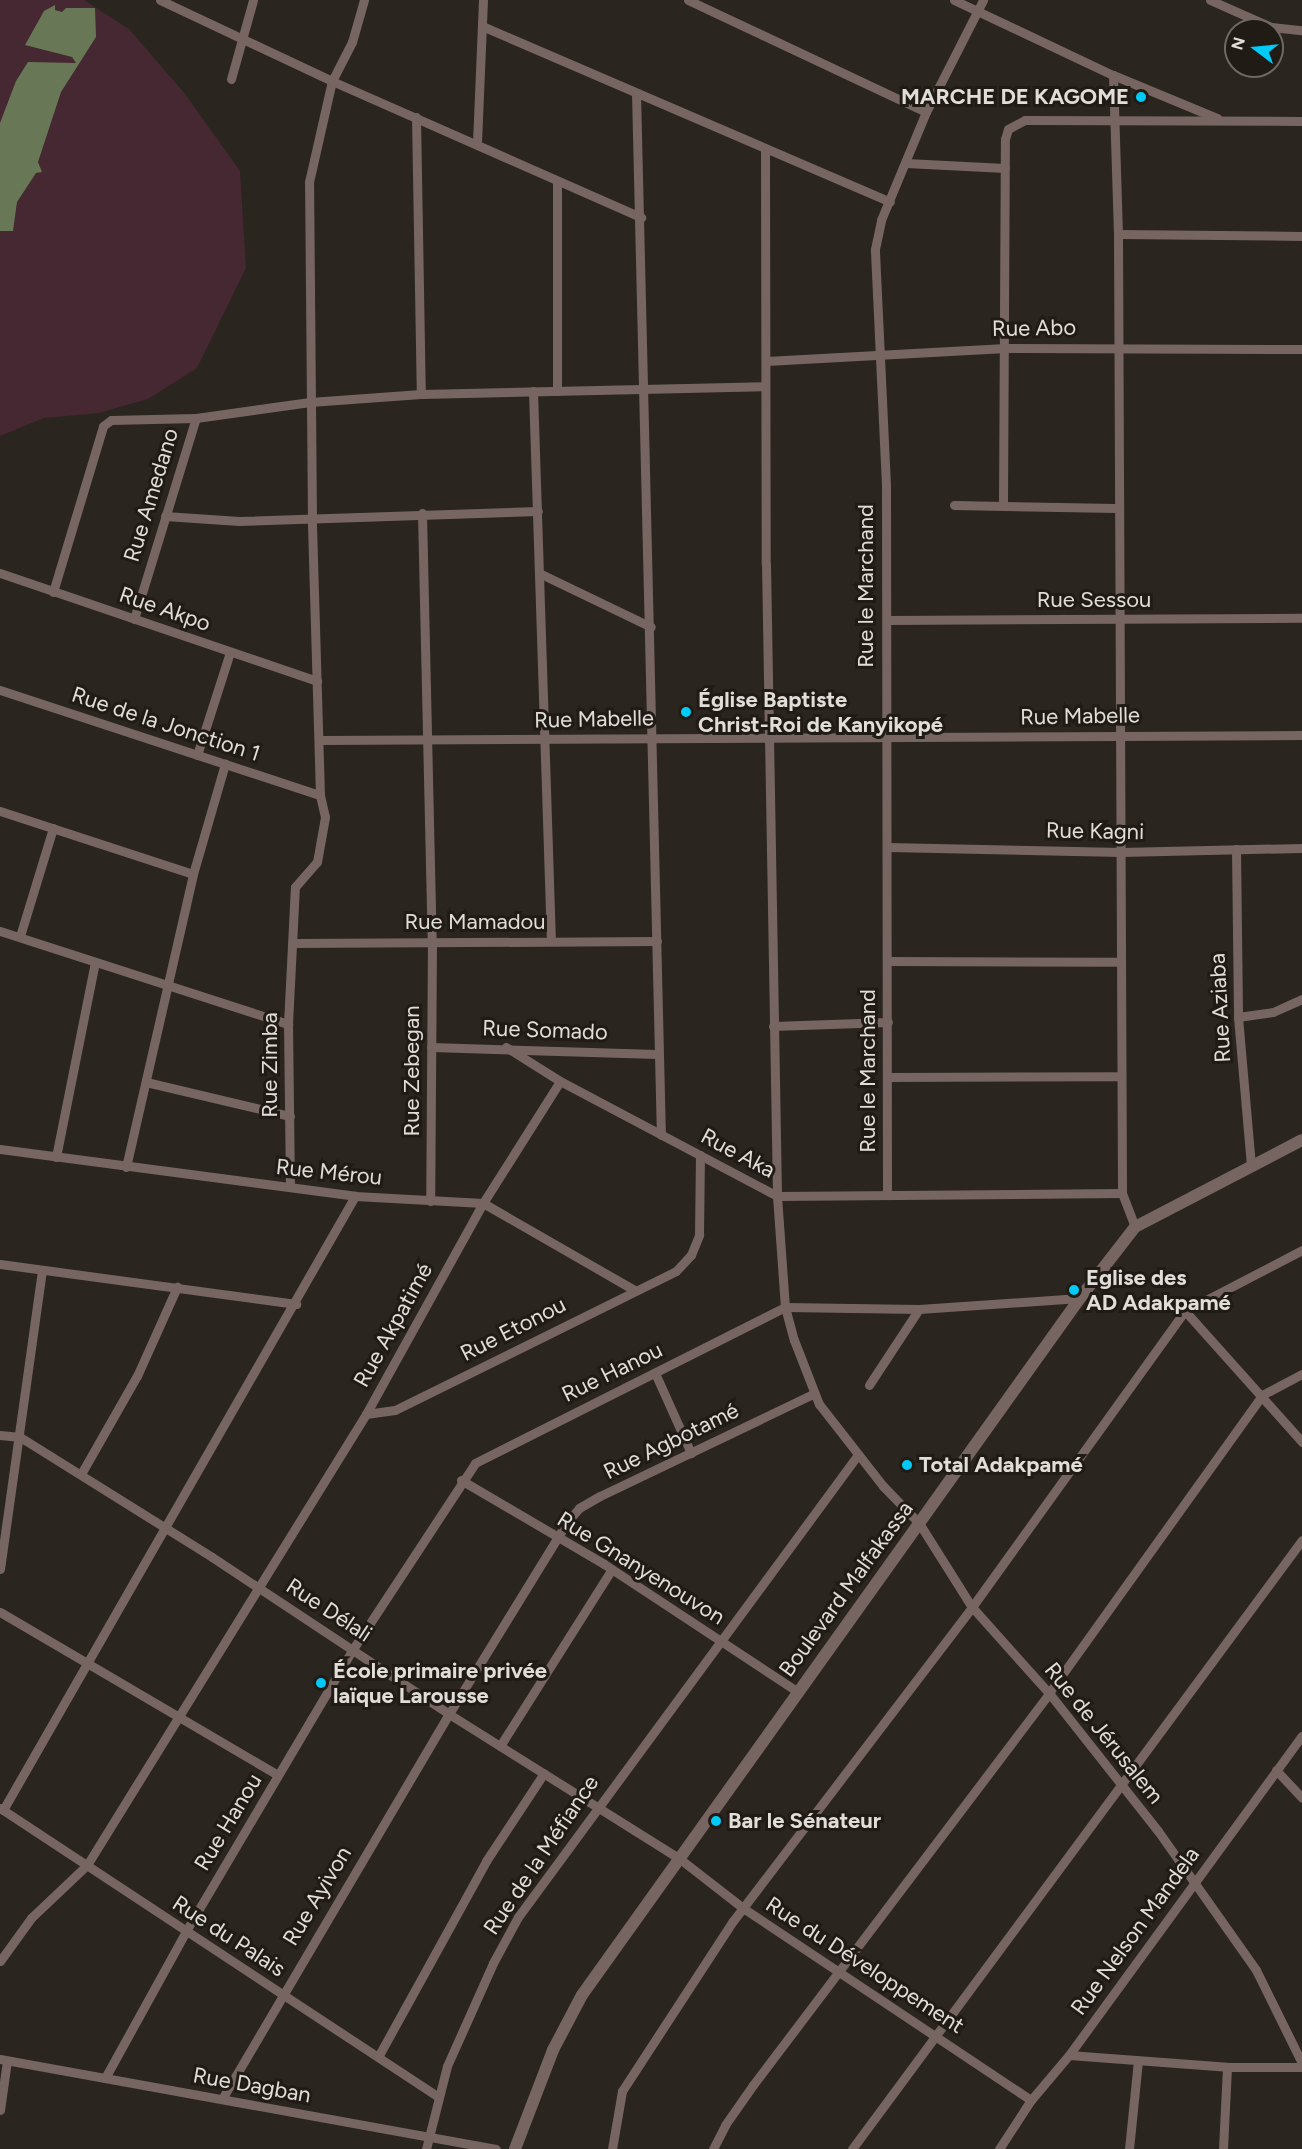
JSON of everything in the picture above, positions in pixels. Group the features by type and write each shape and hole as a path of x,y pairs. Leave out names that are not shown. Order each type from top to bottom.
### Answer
{"street":[{"path":"160,0 332,81 641,217"},
{"path":"231,79 253,0"},
{"name":"Rue Zimba","path":"290,1188 288,1024 295,887 317,862 325,817 320,795 312,519 309,182 332,81 352,42 364,0"},
{"path":"477,143 483,0"},
{"path":"688,0 926,112"},
{"path":"954,0 1113,75 1222,120"},
{"name":"Rue le Marchand","path":"887,1195 888,847 883,736 887,620 883,354 875,249 878,230 926,112 983,0"},
{"path":"1210,0 1271,27 1302,30"},
{"path":"482,26 765,151 890,202"},
{"path":"1113,75 1118,234 1116,619 1120,735 1119,962 1122,1193 1135,1227"},
{"path":"636,93 654,738 657,1054 661,1134"},
{"path":"416,117 421,249 421,394"},
{"path":"1003,505 1006,348 1005,139 1012,125 1025,120 1302,121"},
{"name":"Rue de Jérusalem","path":"765,151 765,386 773,1026 777,1196 785,1307 813,1394 857,1456 919,1523 972,1607 1049,1693 1121,1783 1194,1882 1256,1970 1302,2065"},
{"path":"906,163 1005,168"},
{"path":"557,181 557,391"},
{"path":"1118,234 1302,236"},
{"name":"Rue Abo","path":"766,361 1006,348 1118,346 1302,350"},
{"path":"53,592 103,426 111,420 196,418 310,402 421,394 644,391 765,386"},
{"path":"533,391 551,941"},
{"name":"Rue Amedano","path":"134,619 196,418"},
{"path":"954,505 1116,508"},
{"path":"165,516 239,521 422,513 538,511"},
{"name":"Rue Zebegan","path":"422,513 432,942 430,1201"},
{"name":"Rue Akpo","path":"0,573 317,681"},
{"path":"539,573 651,627"},
{"name":"Rue Sessou","path":"887,620 1302,618"},
{"path":"197,755 230,652"},
{"name":"Rue de la Jonction 1","path":"0,690 320,795"},
{"name":"Rue Mabelle","path":"319,740 1302,735"},
{"path":"126,1167 193,874 225,764"},
{"path":"0,811 193,874"},
{"path":"20,936 53,828"},
{"name":"Rue Kagni","path":"888,847 1121,852 1302,848"},
{"name":"Rue Aziaba","path":"1236,849 1238,1017 1251,1166"},
{"path":"0,930 288,1024"},
{"name":"Rue Mamadou","path":"293,943 657,940"},
{"path":"887,961 1119,962"},
{"path":"56,1157 95,962"},
{"path":"1238,1017 1274,1012 1302,999"},
{"path":"773,1026 888,1022"},
{"name":"Rue Somado","path":"431,1047 506,1047 657,1054"},
{"name":"Rue Aka","path":"506,1047 561,1081 777,1196 1122,1193"},
{"path":"889,1077 1121,1076"},
{"name":"Rue Akpatimé","path":"0,1961 31,1918 87,1865 366,1414 483,1203 561,1081"},
{"path":"146,1082 290,1116"},
{"name":"Boulevard Malfakassa","path":"515,2149 553,2050 582,1995 1080,1298 1135,1227 1302,1140"},
{"name":"Rue Mérou","path":"0,1149 355,1196 483,1203 634,1290"},
{"name":"Rue Etonou","path":"366,1414 394,1410 676,1271 691,1255 699,1235 700,1155"},
{"path":"1,1809 296,1304 355,1196"},
{"path":"612,2149 622,2091 743,1908 972,1607 1185,1311 1302,1250"},
{"path":"0,1264 296,1304"},
{"path":"0,1569 42,1270"},
{"path":"81,1474 137,1376 177,1287"},
{"path":"785,1307 919,1309 1080,1298"},
{"name":"Rue Hanou","path":"105,2078 186,1931 353,1649 461,1480 479,1460 785,1307"},
{"path":"869,1385 919,1309"},
{"path":"1185,1311 1302,1442"},
{"path":"655,1373 691,1453"},
{"path":"713,2149 725,2125 839,1969 1049,1693 1262,1395 1302,1374"},
{"name":"Rue Agbotamé","path":"448,1714 557,1536 579,1508 813,1394"},
{"path":"0,1435 20,1437"},
{"name":"Rue Délali","path":"20,1437 165,1527 353,1649 448,1714 680,1859"},
{"name":"Rue de la Méfiance","path":"426,2149 436,2096 493,1963 518,1917 596,1806 857,1456"},
{"name":"Rue Gnanyenouvon","path":"461,1480 612,1569 798,1692"},
{"path":"852,2149 935,2033 1302,1540"},
{"path":"500,1746 612,1569"},
{"path":"0,1612 278,1775"},
{"name":"Rue Ayivon","path":"222,2099 448,1714"},
{"name":"Rue Nelson Mandela","path":"999,2149 1031,2100 1069,2055 1302,1736"},
{"path":"1276,1770 1302,1798"},
{"path":"378,2057 486,1861 544,1773"},
{"name":"Rue du Palais","path":"1,1809 436,2096"},
{"name":"Rue du Développement","path":"680,1859 743,1908 839,1969 1031,2100"},
{"path":"1069,2055 1227,2067 1302,2065"},
{"path":"0,2110 4,2060"},
{"name":"Rue Dagban","path":"4,2060 496,2149"},
{"path":"1129,2149 1138,2061"},
{"path":"1223,2149 1227,2067"}],"shaded area":[{"path":"0,0 84,0 129,29 185,94 240,171 246,268 197,368 148,399 99,413 44,418 0,436"},
{"path":"55,5 55,10 62,12 66,8 95,8 96,37 61,92 38,162 42,172 36,173 17,202 13,231 0,231 0,123 16,81 28,62 76,63 72,57 25,45 44,11"}],"place":[{"name":"MARCHE DE KAGOME","path":"1141,97"},
{"name":"Église Baptiste Christ-Roi de Kanyikopé","path":"686,712"},
{"name":"Eglise des AD Adakpamé","path":"1074,1290"},
{"name":"Total Adakpamé","path":"907,1465"},
{"name":"École primaire privée laïque Larousse","path":"321,1683"},
{"name":"Bar le Sénateur","path":"716,1821"}]}
